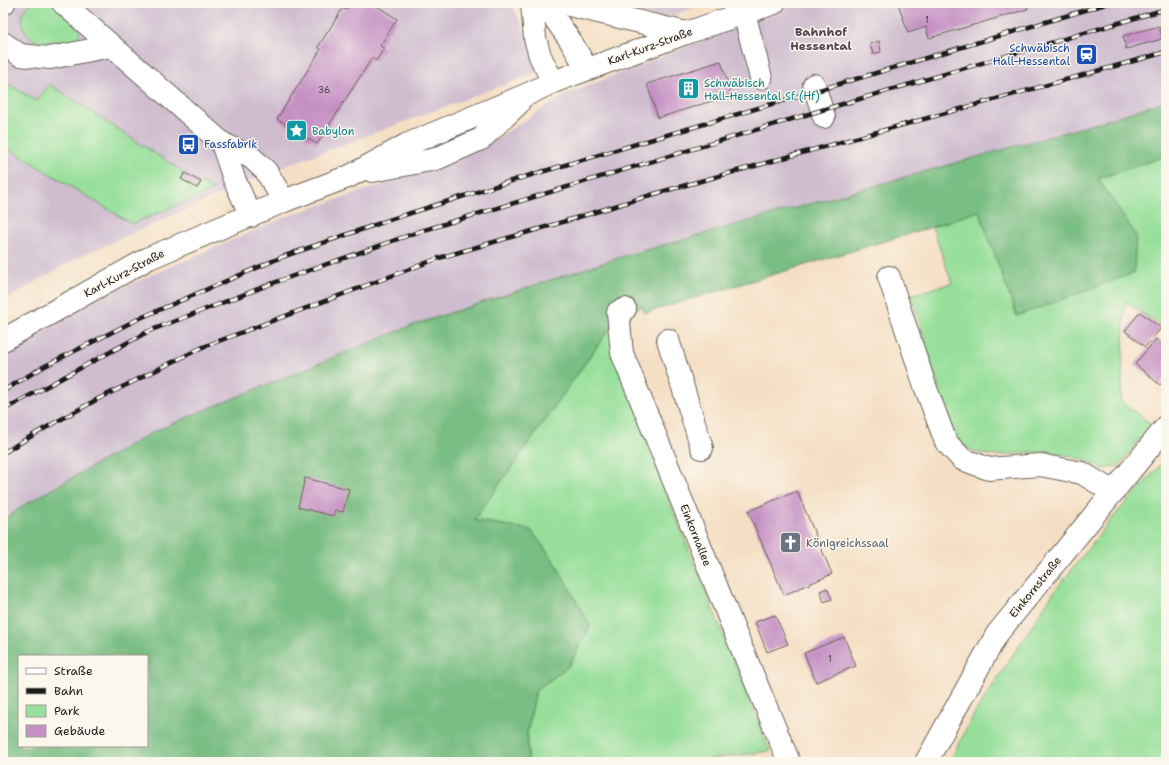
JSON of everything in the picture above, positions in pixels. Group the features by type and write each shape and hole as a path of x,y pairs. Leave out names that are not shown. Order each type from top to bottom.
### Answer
{"street":[{"path":"63,3 222,143 252,158 266,172 284,201"},
{"path":"532,3 535,38 540,56 553,82"},
{"path":"539,3 553,16 570,40 587,69"},
{"path":"561,3 686,32"},
{"name":"Karl-Kurz-Straße","path":"3,340 149,258 284,201 350,176 406,145 553,82 686,32 774,3"},
{"path":"744,13 761,78"},
{"path":"3,43 20,55 50,58 111,46"},
{"path":"814,85 824,117"},
{"path":"222,143 234,178 251,216"},
{"path":"890,277 925,386 946,442 962,459 989,468 1040,465 1082,473 1113,492"},
{"name":"Einkornallee","path":"625,309 618,312 622,353 789,762"},
{"path":"668,340 702,448"},
{"name":"Einkornstraße","path":"926,762 997,634 1166,427"}],"shaded area":[{"path":"3,3 511,3 544,70 274,170 77,258 3,301"},
{"path":"603,3 707,3 662,19"},
{"path":"802,3 1166,3 1166,101 1087,126 621,257 413,325 153,432 30,502 3,520 3,355 96,299 288,216 426,170 486,145 567,94 779,10"}],"green space":[{"path":"32,3 55,4 80,30 78,39 70,42 42,42 32,39 26,32 22,18 25,8"},
{"path":"3,81 37,101 49,84 185,173 181,179 197,188 201,182 213,190 132,224 3,145"},
{"path":"1166,101 1166,156 1098,179 1136,235 1134,273 1017,316 979,211 932,227 645,313 642,306 615,321 474,520 531,530 556,564 590,626 569,666 536,690 527,733 528,762 3,762 3,520 29,502 153,432 413,325 621,257 1087,126"},
{"path":"1166,156 1166,329 1125,301 1121,401 1151,424 1123,462 1118,466 1105,469 1072,456 1060,454 1031,452 995,456 978,453 961,445 951,430 911,295 952,283 932,227 979,211 1017,316 1136,235 1098,179"},
{"path":"615,321 618,352 658,473 770,751 689,762 528,762 527,733 536,690 569,666 590,626 556,564 531,530 474,520"},
{"path":"1166,459 1166,762 949,762 976,711 1054,592 1115,515"}],"building":[{"path":"350,3 372,3 397,19 380,46 384,48 376,61 372,58 317,144 277,119 321,49 318,47 343,8 346,10"},
{"path":"898,3 1026,3 1028,9 929,38 926,27 908,33"},
{"path":"1159,26 1162,39 1126,49 1123,36"},
{"path":"879,41 881,52 873,54 870,44"},
{"name":"Schwäbisch Hall-Hessental Sf (Hf)","path":"721,61 731,95 658,118 647,84"},
{"path":"185,173 201,182 197,188 181,179"},
{"path":"1140,312 1161,328 1145,347 1125,331"},
{"path":"1156,339 1166,348 1166,378 1160,385 1135,364"},
{"path":"305,478 349,489 343,512 335,510 333,516 298,507"},
{"name":"Königreichssaal","path":"797,491 832,574 784,595 748,511"},
{"path":"827,588 832,599 824,602 820,591"},
{"path":"775,615 788,644 767,652 755,622"},
{"path":"844,637 856,666 816,682 804,653"}],"railway":[{"path":"3,391 43,367 138,319 282,257 392,219 521,178 1109,3"},
{"path":"3,410 149,331 276,282 418,232 822,110 1166,9"},
{"path":"3,453 96,400 203,347 439,258 661,192 1166,52"}],"place":[{"name":"Schwäbisch Hall-Hessental","path":"1086,54"},
{"name":"Schwäbisch Hall-Hessental Sf (Hf)","path":"689,89"},
{"name":"Babylon","path":"297,131"},
{"name":"Fassfabrik","path":"188,144"},
{"name":"Königreichssaal","path":"790,543"}],"district":[{"name":"Bahnhof Hessental","path":"821,39"}]}
